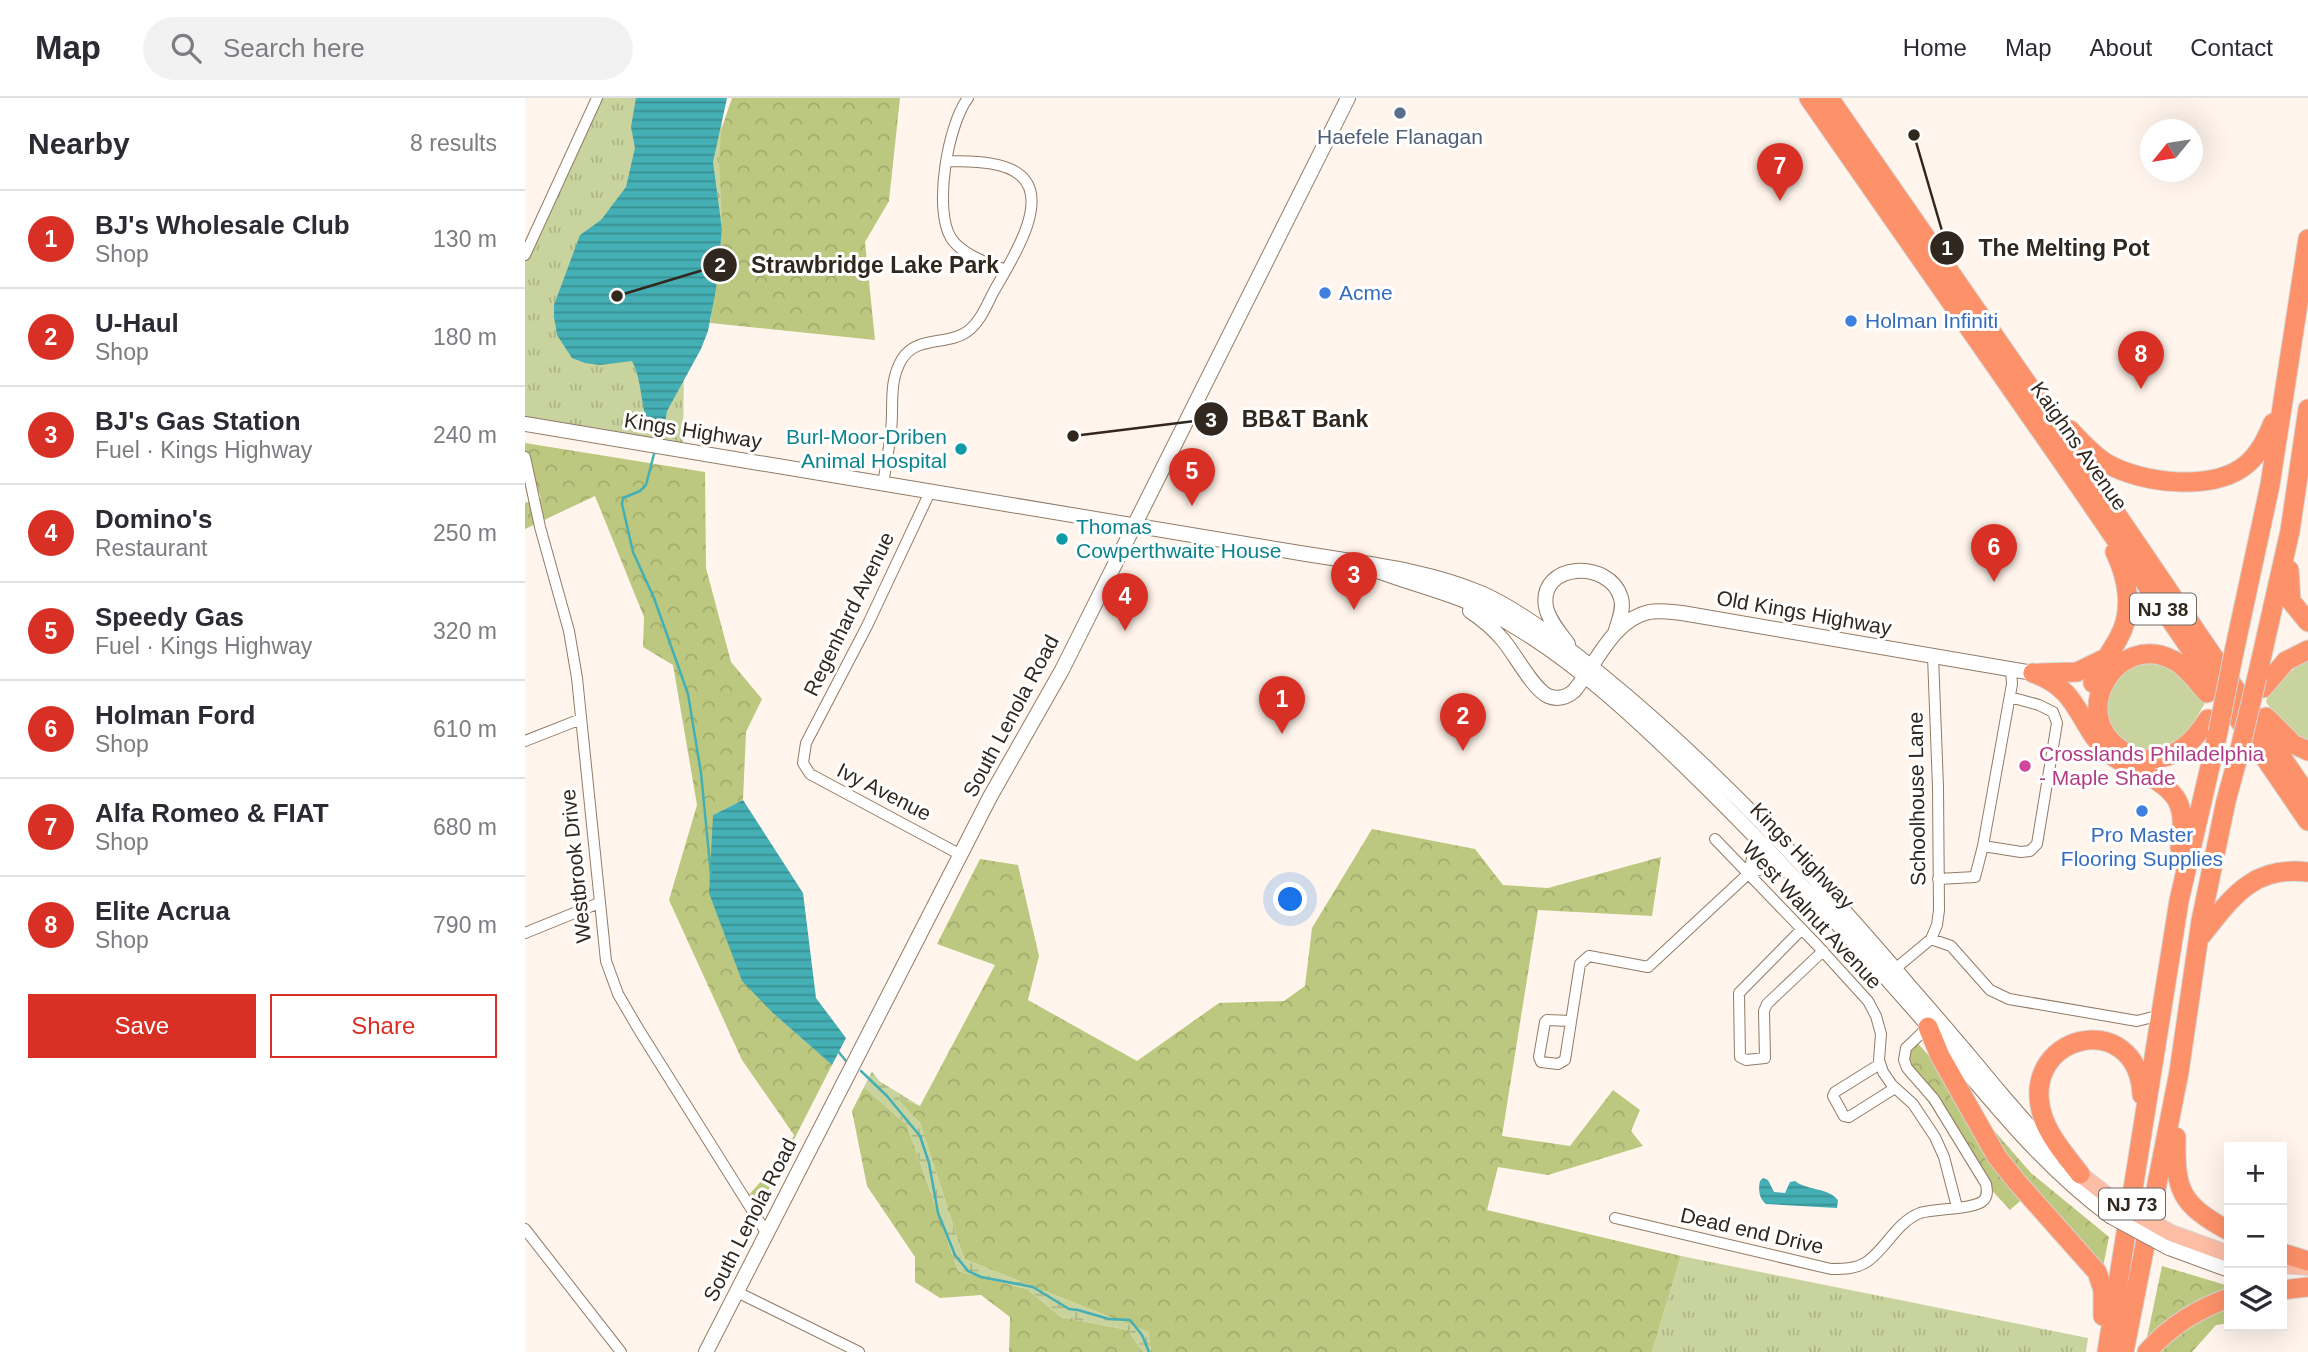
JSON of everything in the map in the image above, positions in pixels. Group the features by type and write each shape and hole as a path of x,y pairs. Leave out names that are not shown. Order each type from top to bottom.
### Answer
{"highway":[{"name":"Kaighns Avenue","path":"1809,98 2242,716 2308,821"},
{"name":"Kaighns Avenue","path":"1829,98 2049,415 2233,691 2308,796"},
{"path":"2308,239 2261,535 2234,652 2233,691 2213,725 2178,752 2158,759 2143,759 2130,755 2111,742 2101,724 2098,702 2103,683 2112,671 2129,659 2153,655 2171,659 2211,697 2242,716 2260,682 2290,531 2308,409"},
{"path":"2049,415 2068,429 2093,454 2115,467 2149,477 2202,481 2233,474 2255,457 2264,444 2285,397"},
{"path":"2090,501 2119,562 2128,596 2124,628 2094,680 2089,696 2093,733"},
{"path":"2290,531 2290,595 2295,608 2308,622"},
{"path":"2260,682 2286,661 2308,650"},
{"path":"2033,673 2077,671 2106,658"},
{"path":"2033,673 2064,690 2111,754 2161,783 2179,804 2183,823 2177,880 2179,901"},
{"path":"2233,691 2293,744 2308,751"},
{"name":"NJ 73","path":"2124,1352 2179,1072 2198,940 2219,832 2238,757 2242,716"},
{"name":"NJ 73","path":"2107,1352 2179,901 2213,725"},
{"path":"2198,940 2228,901 2252,883 2283,872 2308,872"},
{"path":"1929,1027 1940,1056 1997,1157 2100,1278 2104,1297 2099,1352"},
{"path":"2080,1174 2052,1136 2044,1120 2040,1101 2040,1084 2044,1069 2062,1048 2081,1040 2102,1041 2117,1046 2133,1060 2141,1079 2143,1139"},
{"path":"2179,1072 2176,1167 2178,1183 2189,1202 2224,1227"},
{"path":"2287,1255 2308,1261"},
{"path":"2287,1289 2308,1285"},
{"path":"2147,1352 2184,1320 2224,1300"}],"main road":[{"name":"South Lenola Road","path":"706,1352 990,797 1062,670 1348,98"},
{"name":"Kings Highway","path":"525,424 1407,569 1482,594 1575,654 1588,673 1783,866 1929,1027 2028,1143 2066,1180 2170,1240 2224,1253"},
{"name":"Kings Highway","path":"1352,562 1450,594 1488,612 1588,673 1653,719 1740,803 1895,969 2022,1118 2112,1208"},
{"path":"1575,654 1546,607 1549,589 1562,574 1575,570 1587,571 1601,576 1613,586 1622,603 1615,635"},
{"name":"Old Kings Highway","path":"1450,594 1502,638 1545,694 1555,698 1567,696 1574,691 1615,635 1635,617 1648,612 1663,611 2033,673"},
{"path":"2170,1240 2225,1268"},
{"path":"2287,1265 2308,1267"},
{"path":"2287,1281 2308,1285"}],"street":[{"path":"525,256 597,98"},
{"path":"968,98 955,123 948,161 944,220 951,238 963,250 1006,270"},
{"path":"883,484 891,430 894,374 902,358 915,346 951,338 969,330 981,316 1006,270 1028,221 1031,206 1028,186 1022,176 1002,167 948,161"},
{"name":"Westbrook Drive","path":"525,457 540,527 569,631 577,678 606,961 618,994 767,1234"},
{"name":"Regenhard Avenue","path":"804,754 806,743 867,626 930,492"},
{"name":"Schoolhouse Lane","path":"1931,939 1937,925 1938,879 1933,656"},
{"path":"1938,879 1975,877 2010,697 2011,669"},
{"path":"1983,846 2021,852 2030,851 2037,844 2057,723 2053,712 2010,697"},
{"path":"525,741 581,719"},
{"name":"Ivy Avenue","path":"804,754 803,763 810,774 961,855"},
{"path":"1748,874 1753,855 1753,834"},
{"name":"West Walnut Avenue","path":"1715,839 1868,1001 1881,1034 1880,1065"},
{"path":"1571,1021 1545,1022 1539,1058 1541,1062 1558,1064 1565,1060 1580,964 1584,960 1589,956 1648,967 1748,874 1764,868 1783,866"},
{"path":"525,933 599,903"},
{"path":"1802,929 1739,993 1739,1057 1746,1060 1765,1058 1764,1011 1767,1004 1823,951"},
{"path":"1895,969 1931,939 1944,942 1951,946 1982,982 2000,996 2137,1021 2158,1035"},
{"path":"2137,1021 2161,1014"},
{"name":"Dead end Drive","path":"1615,1218 1831,1269 1851,1268 1867,1262 1911,1217 1932,1209 1976,1205 1983,1201 1987,1194 1986,1184 1927,1089 1907,1068 1904,1060 1906,1048 1929,1027"},
{"path":"1895,1088 1849,1117 1844,1116 1833,1096 1835,1091 1880,1065 1895,1088 1913,1104 1935,1138 1947,1166 1957,1207"},
{"path":"525,1230 529,1243 621,1352"},
{"path":"737,1292 859,1352"}],"green space":[{"path":"596,98 724,98 719,158 722,220 715,271 684,361 683,450 525,421 525,256"},
{"path":"732,98 900,98 889,201 865,242 875,340 710,323 722,229 713,154"},
{"path":"525,443 705,472 706,568 731,662 762,699 746,732 743,800 713,815 774,1014 832,1065 757,1212 747,1197 785,1154 794,1135 742,1060 669,900 697,805 673,665 643,647 644,617 595,496 525,529 525,503 541,498 525,455"},
{"path":"2308,655 2308,761 2266,702 2268,694"},
{"path":"2147,658 2187,676 2205,703 2188,732 2158,753 2116,740 2102,711 2116,671"},
{"path":"1372,829 1475,849 1503,885 1548,888 1661,857 1652,916 1538,910 1502,1136 1570,1146 1613,1090 1640,1110 1631,1131 1643,1146 1548,1175 1498,1167 1487,1210 1681,1256 1652,1352 1151,1352 1148,1332 964,1259 920,1123 893,1095 920,1106 995,965 937,944 980,859 1018,865 1039,956 1028,1000 1137,1061 1219,1003 1284,1001 1305,986 1312,928"},
{"path":"1915,1040 2031,1173 2109,1237 2102,1272 2028,1194 2010,1210 1984,1182 1905,1068 1907,1047"},
{"path":"872,1071 879,1081 920,1106 895,1096 920,1123 964,1259 1148,1332 1151,1352 1143,1352 1128,1330 1061,1317 1027,1289 958,1271 907,1125 864,1087"},
{"path":"864,1087 907,1125 958,1271 1027,1289 1061,1317 1128,1330 1143,1352 1009,1352 1010,1317 981,1295 940,1298 915,1282 915,1257 867,1186 852,1111"},
{"path":"1681,1256 2088,1338 2086,1352 1652,1352"},
{"path":"2162,1266 2224,1285 2224,1324 2216,1325 2192,1352 2144,1352"}],"water":[{"path":"636,98 727,98 713,162 722,229 716,289 708,331 667,411 663,436 654,434 649,426 632,361 600,365 572,358 557,335 554,317 554,305 580,235 601,220 626,187 635,148 631,127"},
{"path":"743,800 803,893 816,998 846,1038 832,1065 774,1014 742,981 709,893 713,815"},
{"path":"1763,1178 1768,1180 1774,1192 1785,1193 1790,1182 1795,1181 1828,1193 1838,1200 1837,1208 1766,1204 1759,1190"}],"waterway":[{"path":"655,450 646,485 640,491 623,498 622,504 633,552 654,598 688,694 701,773 711,875"},
{"path":"837,1050 846,1061"},
{"path":"861,1071 887,1096 920,1136 929,1163 938,1213 955,1255 968,1271 981,1277 1033,1287 1069,1309 1109,1319 1130,1320 1142,1335 1149,1352"}],"place":[{"name":"Haefele Flanagan","path":"1400,113"},
{"name":"The Melting Pot","path":"1914,135"},
{"name":"Alfa Romeo & FIAT","path":"1780,201"},
{"name":"Acme","path":"1325,293"},
{"name":"Strawbridge Lake Park","path":"617,296"},
{"name":"Holman Infiniti","path":"1851,321"},
{"name":"Elite Acrua","path":"2141,389"},
{"name":"BB&T Bank","path":"1073,436"},
{"name":"Burl-Moor-Driben Animal Hospital","path":"961,449"},
{"name":"Speedy Gas","path":"1192,506"},
{"name":"Thomas Cowperthwaite House","path":"1062,539"},
{"name":"Holman Ford","path":"1994,582"},
{"name":"BJ's Gas Station","path":"1354,610"},
{"name":"Domino's","path":"1125,631"},
{"name":"BJ's Wholesale Club","path":"1282,734"},
{"name":"U-Haul","path":"1463,751"},
{"name":"Crosslands Philadelphia - Maple Shade","path":"2025,766"},
{"name":"Pro Master Flooring Supplies","path":"2142,811"}]}
